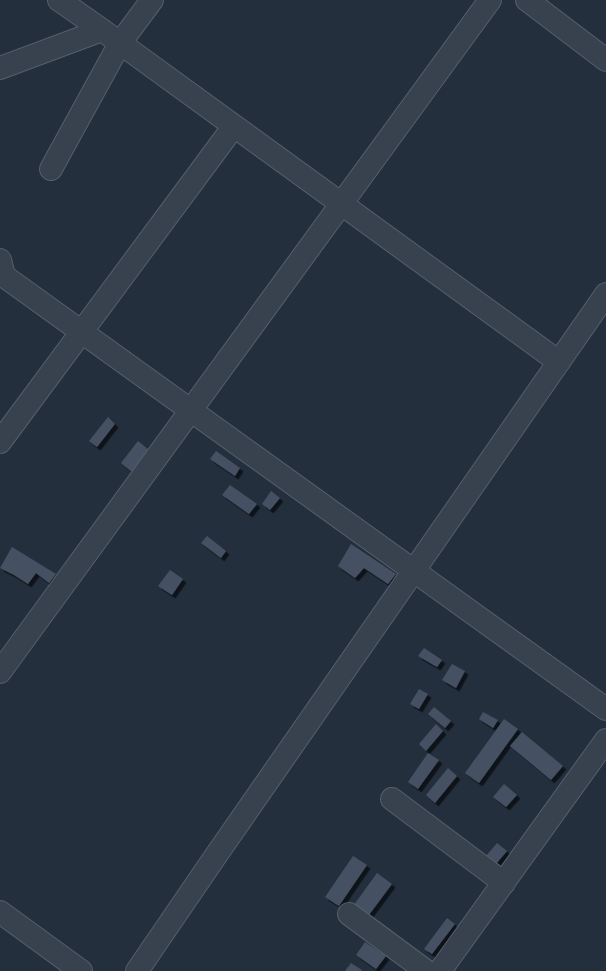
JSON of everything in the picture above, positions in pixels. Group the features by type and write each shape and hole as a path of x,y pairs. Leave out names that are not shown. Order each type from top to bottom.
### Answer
{"street":[{"path":"58,0 120,43 559,362"},
{"path":"51,169 120,43 152,0"},
{"path":"0,672 490,0"},
{"path":"527,0 606,60"},
{"path":"0,68 102,30"},
{"path":"0,442 234,126"},
{"path":"1,271 82,332 606,708"},
{"path":"138,971 217,854 559,362 604,301"},
{"path":"440,971 606,740"},
{"path":"392,799 504,883"},
{"path":"0,912 81,971"},
{"path":"350,914 426,971"}],"building":[{"path":"108,417 115,424 97,447 89,441"},
{"path":"138,441 149,450 132,472 121,463"},
{"path":"216,451 240,468 235,476 210,459"},
{"path":"230,485 257,504 249,514 222,495"},
{"path":"271,491 280,498 270,510 262,504"},
{"path":"207,536 226,551 221,558 201,543"},
{"path":"351,544 396,574 388,584 364,568 355,578 338,566"},
{"path":"12,547 56,574 49,583 36,573 28,584 0,568"},
{"path":"170,570 183,579 172,595 158,586"},
{"path":"424,648 442,660 437,667 418,656"},
{"path":"452,664 465,671 456,688 442,680"},
{"path":"419,689 428,694 419,709 410,704"},
{"path":"434,707 451,721 445,728 428,714"},
{"path":"483,712 498,720 493,728 479,719"},
{"path":"504,719 518,729 479,783 465,773"},
{"path":"436,724 443,731 426,751 419,744"},
{"path":"522,732 563,766 551,780 510,746"},
{"path":"428,753 439,760 418,789 408,782"},
{"path":"448,768 457,776 435,803 426,795"},
{"path":"504,784 517,795 506,807 493,797"},
{"path":"497,843 507,851 496,864 486,856"},
{"path":"353,856 367,865 339,906 325,897"},
{"path":"377,873 392,884 363,923 348,913"},
{"path":"447,918 455,924 432,954 424,949"},
{"path":"365,942 386,956 376,969 356,955"},
{"path":"351,963 362,970 345,971"}]}
